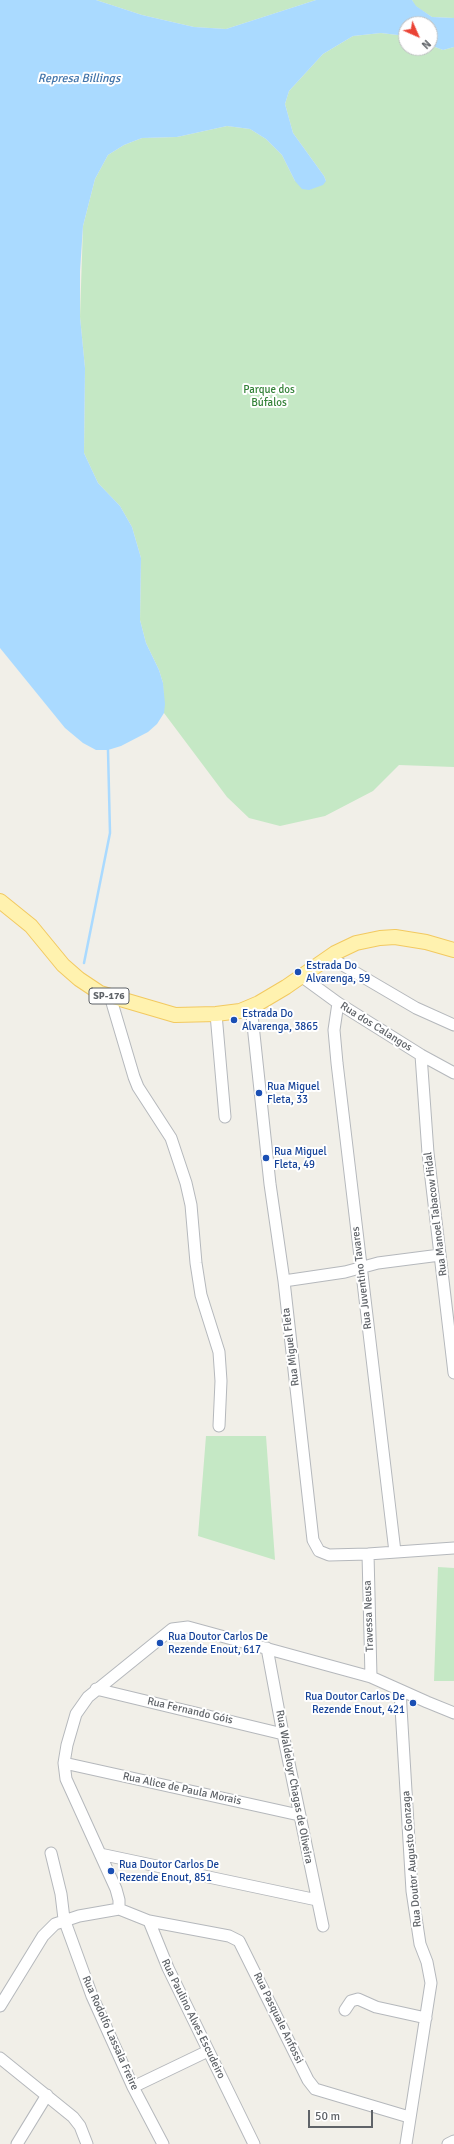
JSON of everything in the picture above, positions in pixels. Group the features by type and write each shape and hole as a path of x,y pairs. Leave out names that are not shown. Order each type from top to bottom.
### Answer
{"main road":[{"name":"SP-176","path":"0,901 31,926 63,965 79,979 100,993 175,1015 216,1014 240,1011 270,997 347,946 380,938 410,940 453,951"}],"street":[{"path":"329,957 416,1008 454,1025"},
{"name":"Rua dos Calangos","path":"301,976 338,1003 421,1055 454,1073"},
{"path":"110,996 138,1087 171,1138 186,1183 191,1205 196,1263 201,1295 219,1352 221,1381 219,1426"},
{"name":"Rua Juventino Tavares","path":"338,1003 335,1043 395,1552"},
{"name":"Rua Miguel Fleta","path":"251,1006 269,1177 284,1281 313,1540 319,1551 329,1555 454,1548"},
{"path":"216,1014 225,1117"},
{"name":"Rua Manoel Tabacow Hidal","path":"421,1055 428,1153 454,1373"},
{"path":"284,1281 440,1255"},
{"name":"Travessa Neusa","path":"368,1554 371,1677"},
{"path":"119,1910 117,1893 66,1779 64,1763 70,1731 76,1714 88,1697 168,1632 178,1627 188,1627 371,1677 454,1713"},
{"name":"Rua Waldeloyr Chagas de Oliveira","path":"267,1648 299,1815 323,1926"},
{"name":"Rua Fernando Góis","path":"96,1689 283,1734"},
{"name":"Rua Doutor Augusto Gonzaga","path":"400,1690 412,1891 419,1937 427,1962 431,1983 406,2144"},
{"name":"Rua Alice de Paula Morais","path":"64,1763 299,1815"},
{"name":"Rua Rodolfo Lassala Freire","path":"51,1853 61,1894 64,1919 92,1996 133,2086 163,2144"},
{"path":"100,1854 317,1900"},
{"path":"0,2006 43,1936 55,1924 64,1919 119,1910 149,1921"},
{"name":"Rua Paulino Alves Escudeiro","path":"149,1921 156,1940 208,2051 254,2144"},
{"name":"Rua Pasquale Anfossi","path":"149,1921 229,1936 239,1941 308,2080 315,2089 409,2117"},
{"path":"344,2010 351,2001 358,1999 380,2008 426,2018"},
{"path":"133,2086 208,2051"},
{"path":"0,2058 73,2117 80,2126 87,2144"},
{"path":"17,2144 47,2095"},
{"path":"448,2144 454,2141"}],"green space":[{"path":"96,0 316,0 226,29 194,27 142,15"},
{"path":"412,0 454,0 454,18 430,16 415,6"},
{"name":"Parque dos Búfalos","path":"381,33 398,35 398,56 438,56 438,48 443,50 454,47 454,767 399,765 373,791 325,816 280,826 249,818 227,797 164,713 163,683 159,670 146,643 140,620 141,558 132,527 120,506 98,483 84,453 85,368 80,317 83,226 95,179 108,155 124,145 142,138 177,137 227,126 250,129 266,139 282,155 295,181 326,181 293,133 285,104 289,91 323,54 353,36"},
{"path":"206,1436 266,1436 275,1560 198,1536"},
{"path":"438,1567 454,1568 454,1681 434,1681"}],"water":[{"name":"Represa Billings","path":"0,0 96,0 142,15 194,27 226,29 316,0 412,0 416,6 431,16 398,16 398,35 381,33 353,36 323,54 289,91 285,104 293,133 324,176 326,181 323,185 309,190 302,189 295,181 282,155 266,139 250,129 227,126 177,137 142,138 124,145 108,155 95,179 83,226 80,271 80,317 85,368 84,453 98,483 120,506 132,527 141,558 140,620 146,643 159,670 163,683 165,704 164,713 157,724 148,732 121,746 108,750 96,750 83,743 65,728 0,648"},
{"name":"Represa Billings","path":"438,17 454,18 454,47 443,50 438,48"}],"waterway":[{"path":"84,963 110,833 108,750"}],"place":[{"name":"Estrada Do Alvarenga, 59","path":"298,972"},
{"name":"Estrada Do Alvarenga, 3865","path":"234,1020"},
{"name":"Rua Miguel Fleta, 33","path":"259,1093"},
{"name":"Rua Miguel Fleta, 49","path":"266,1158"},
{"name":"Rua Doutor Carlos De Rezende Enout, 617","path":"160,1643"},
{"name":"Rua Doutor Carlos De Rezende Enout, 421","path":"413,1703"},
{"name":"Rua Doutor Carlos De Rezende Enout, 851","path":"111,1871"}]}
